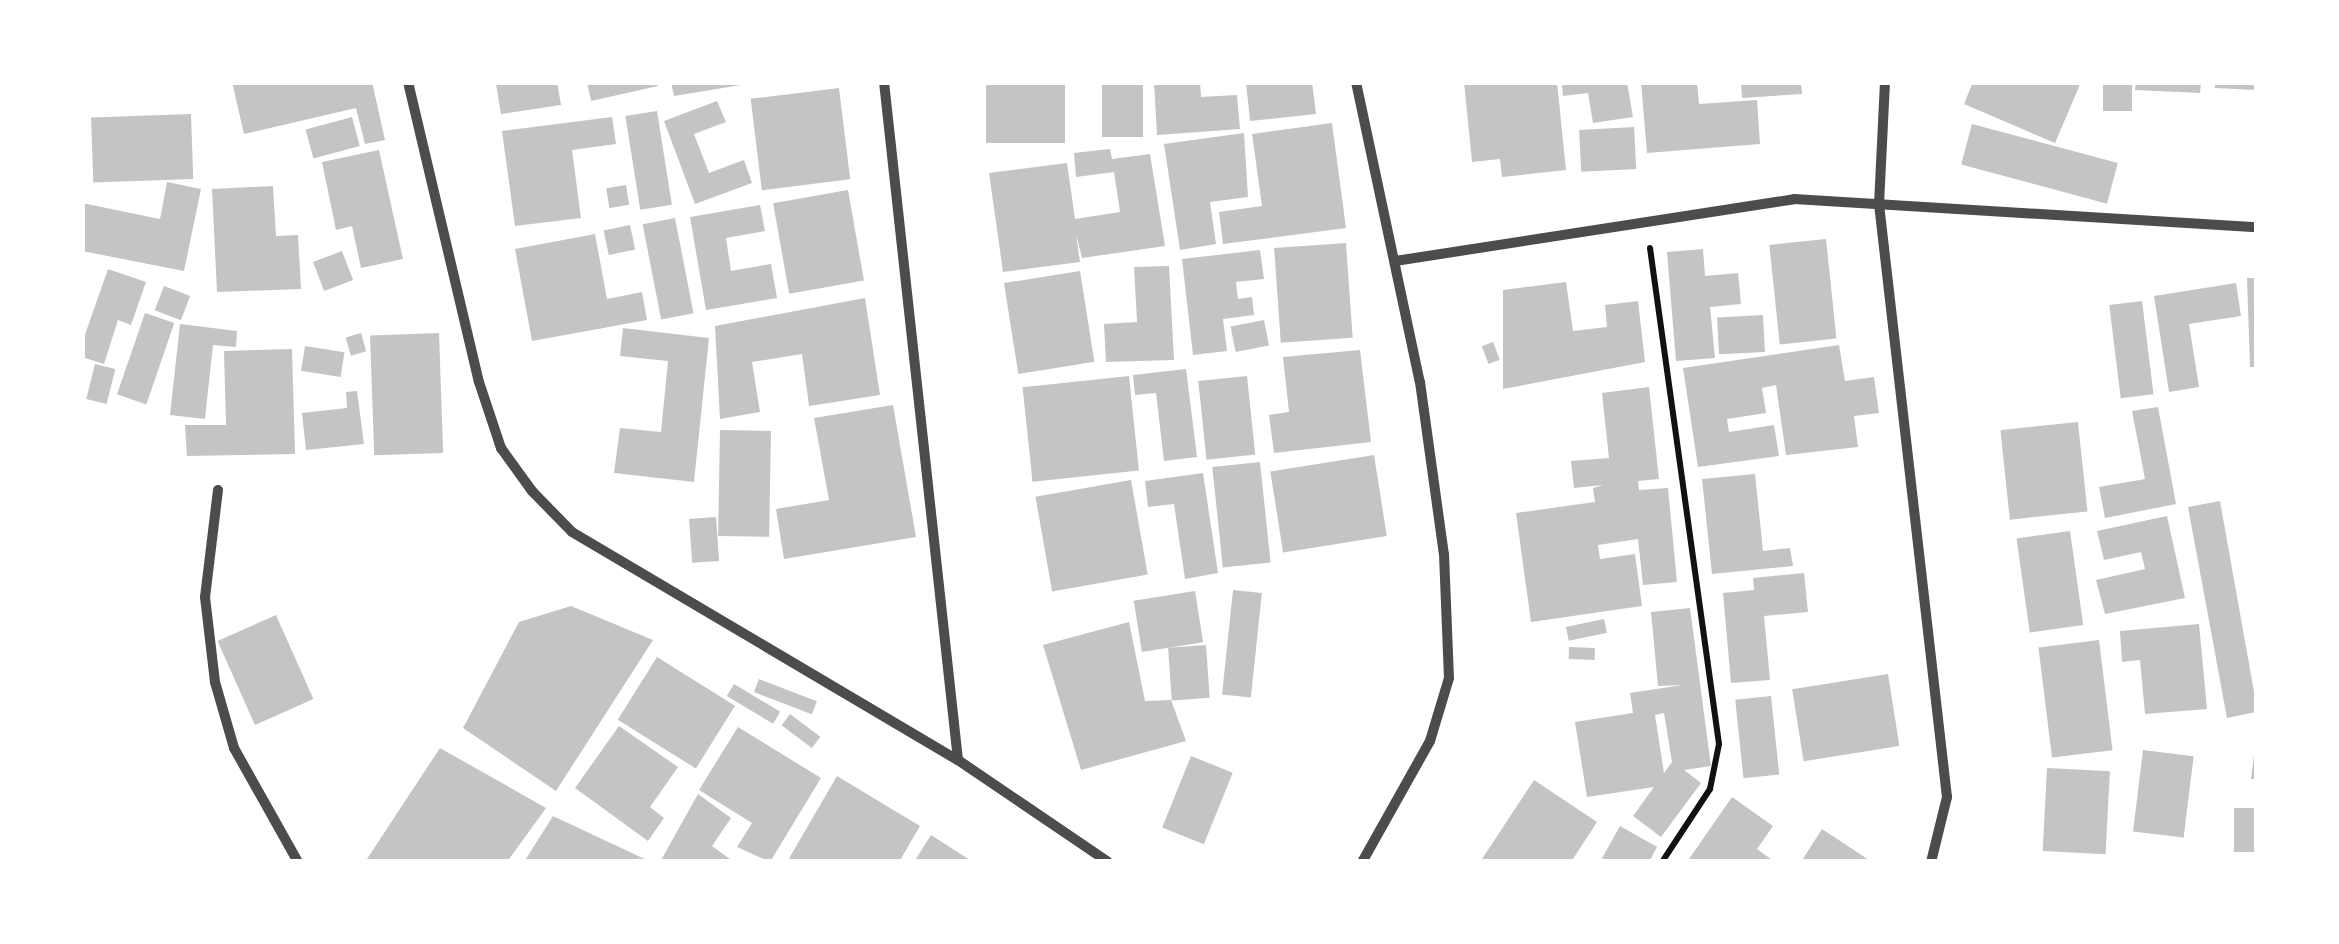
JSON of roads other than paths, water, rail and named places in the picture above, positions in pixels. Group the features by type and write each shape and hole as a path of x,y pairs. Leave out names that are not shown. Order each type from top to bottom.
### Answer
{"street":[{"path":"408,82 479,382 501,448 532,492 572,532 958,760 1108,862"},
{"path":"884,82 958,760"},
{"path":"1356,82 1396,261 1444,554 1449,678 1430,741 1362,862"},
{"path":"1885,82 1879,204 1947,797 1931,862"},
{"path":"1396,261 1794,200 2256,227"},
{"path":"218,490 205,596 214,682 234,748 298,862"}]}
